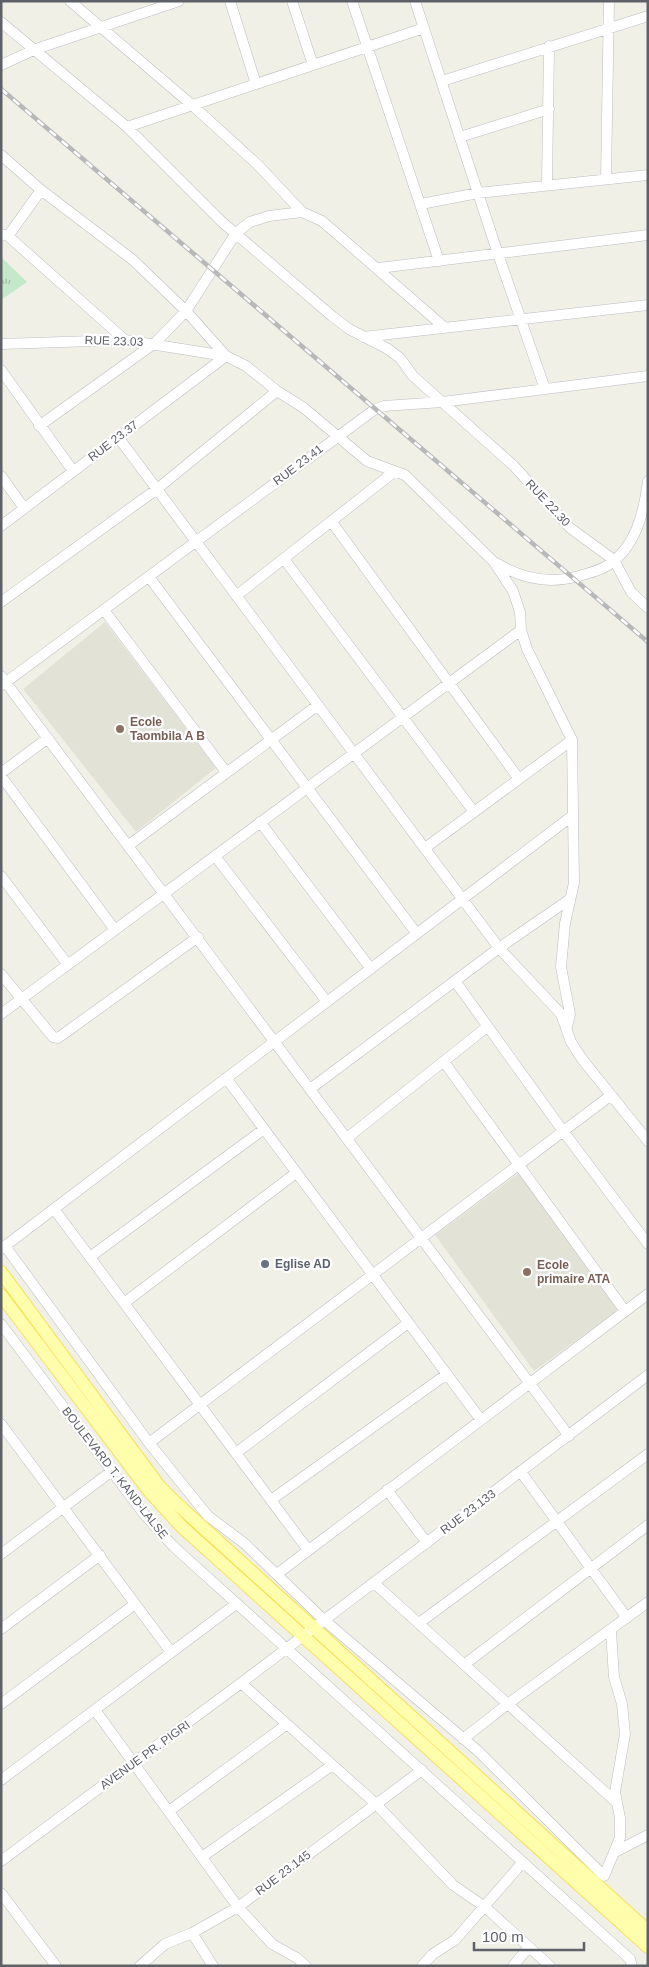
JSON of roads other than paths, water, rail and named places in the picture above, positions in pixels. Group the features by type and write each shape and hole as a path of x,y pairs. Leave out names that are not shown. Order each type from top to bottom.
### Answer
{"main road":[{"path":"1,1272 159,1486 308,1633 648,1947"},
{"path":"1,1295 149,1491 181,1526 308,1633 603,1890 648,1932"}],"street":[{"path":"70,1 192,105 258,165 302,212 322,221 379,268 444,327"},
{"path":"1,65 36,49 179,1"},
{"path":"230,1 256,84"},
{"path":"292,1 313,65"},
{"path":"352,1 439,261"},
{"path":"415,1 498,254 545,389"},
{"path":"606,178 609,1"},
{"path":"442,81 608,27 648,16"},
{"name":"RUE 22.30","path":"1,22 36,49 127,127 236,233 341,323 394,353 413,376 514,466 579,536 614,560 631,592 648,608"},
{"path":"127,127 424,28"},
{"path":"547,184 549,46"},
{"path":"460,137 549,109"},
{"path":"1,155 41,190 133,260 186,311 226,356 246,366 277,391 304,408 338,434 367,461 410,479 494,562 513,591 520,612 521,630 541,681 572,740 574,883 565,923 561,968 570,1014 567,1026"},
{"path":"421,204 478,192 648,175"},
{"path":"41,190 4,235 125,340"},
{"path":"39,426 155,343 186,311 236,233 250,222 268,216 302,212"},
{"path":"379,268 648,236"},
{"path":"363,337 648,305"},
{"name":"RUE 23.03","path":"1,344 125,340 155,343 226,356"},
{"name":"RUE 23.37","path":"1,526 226,356"},
{"path":"1,370 72,471"},
{"name":"RUE 23.41","path":"3,681 104,610 338,434 374,410 384,406 442,402 648,376"},
{"path":"1,602 157,489 277,391"},
{"path":"118,437 462,900 500,948 562,1014 574,1047 610,1096 648,1141"},
{"path":"236,596 394,472"},
{"path":"1,476 24,508"},
{"path":"494,562 518,574 559,580 600,569 614,560 624,550 641,518 648,481"},
{"path":"331,521 519,779"},
{"path":"284,559 474,812"},
{"path":"149,577 417,934"},
{"path":"104,610 226,772"},
{"path":"1,1014 402,716 521,630"},
{"path":"3,681 129,844 569,1436"},
{"path":"129,844 318,705"},
{"path":"48,738 1,775 115,930"},
{"path":"425,848 572,740"},
{"path":"572,816 3,1247 149,1443 208,1516 244,1543 324,1620 478,1751 604,1876"},
{"path":"260,822 371,969"},
{"path":"215,856 328,1002"},
{"path":"1,876 68,965"},
{"path":"310,1089 500,948 570,899"},
{"path":"1,974 53,1037 58,1038 198,937"},
{"path":"455,981 563,1131 648,1244"},
{"path":"347,1138 487,1027"},
{"path":"444,1062 625,1312"},
{"path":"226,1078 481,1420"},
{"path":"149,1443 610,1096"},
{"path":"90,1256 264,1129"},
{"path":"124,1303 296,1173"},
{"path":"54,1209 308,1550"},
{"path":"276,1574 648,1294"},
{"path":"236,1453 408,1322"},
{"name":"BOULEVARD T. KAND-LALSE","path":"1,1324 144,1514 173,1546 630,1959 632,1966"},
{"path":"271,1500 447,1374"},
{"name":"RUE 23.133","path":"288,1648 648,1375"},
{"path":"1,1424 171,1652"},
{"path":"419,1624 648,1454"},
{"path":"1,1554 112,1471"},
{"path":"521,1472 627,1618"},
{"path":"387,1490 427,1543"},
{"path":"466,1664 589,1568 648,1525"},
{"path":"1,1629 100,1555"},
{"path":"374,1583 466,1664 616,1802"},
{"path":"463,1739 509,1703 611,1631 648,1602"},
{"path":"1,1704 135,1604"},
{"path":"1,1780 236,1604"},
{"path":"600,1904 604,1876 615,1852 621,1828 616,1802 616,1779 624,1729 622,1704 614,1677 611,1631"},
{"name":"AVENUE PR. PIGRI","path":"1,1861 288,1648"},
{"path":"241,1684 331,1766 375,1803 442,1875 467,1896 485,1907 550,1966"},
{"path":"95,1710 238,1907 272,1944 298,1958 306,1966"},
{"path":"169,1811 286,1725"},
{"path":"202,1857 331,1766"},
{"name":"RUE 23.145","path":"140,1966 165,1944 192,1933 238,1907 375,1803 422,1770"},
{"path":"615,1852 648,1835"},
{"path":"422,1966 434,1954 455,1940 522,1863"},
{"path":"1,1893 56,1966"},
{"path":"192,1933 213,1966"},
{"path":"513,1966 528,1948"}],"railway":[{"path":"1,89 648,642"}],"place":[{"name":"Ecole Taombila A B","path":"120,729"},
{"name":"Eglise AD","path":"265,1264"},
{"name":"Ecole primaire ATA","path":"527,1272"}]}
